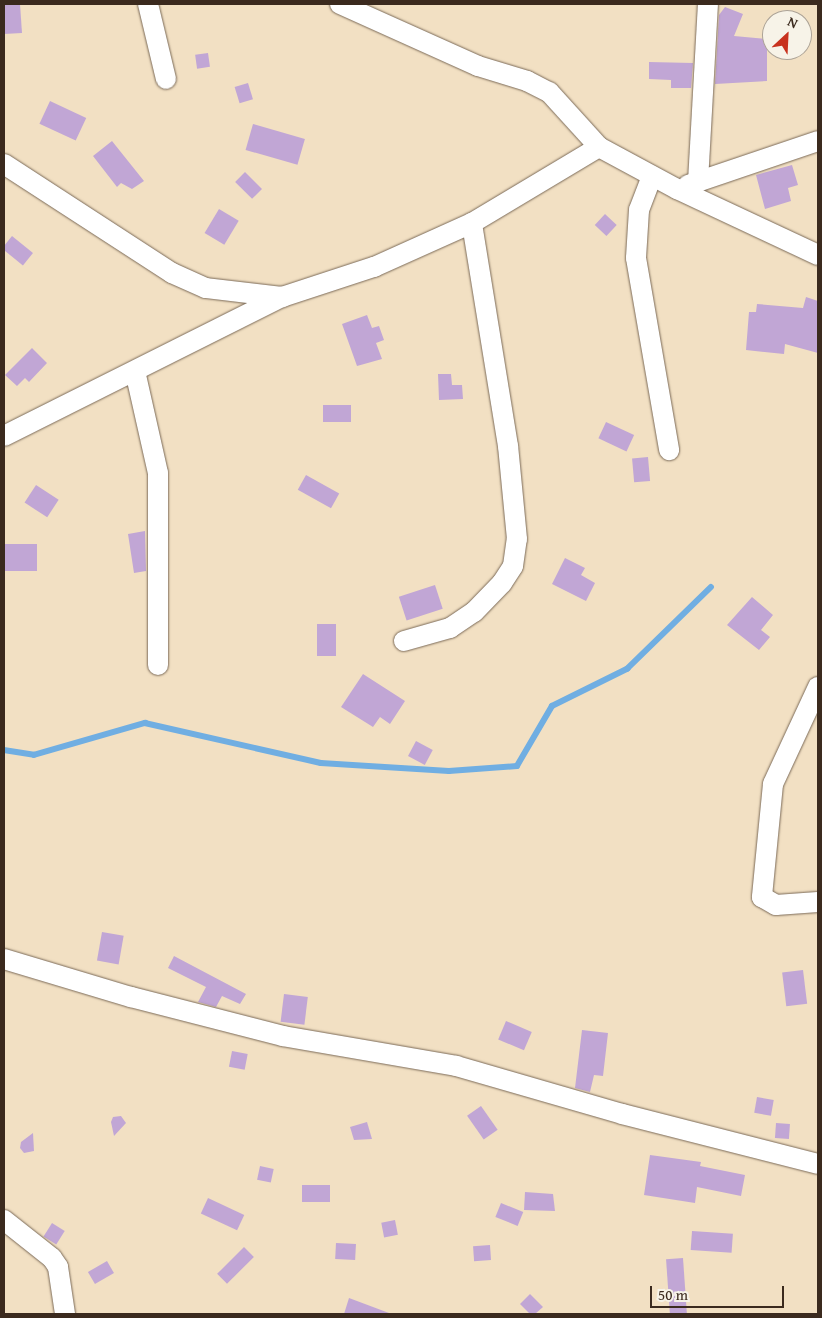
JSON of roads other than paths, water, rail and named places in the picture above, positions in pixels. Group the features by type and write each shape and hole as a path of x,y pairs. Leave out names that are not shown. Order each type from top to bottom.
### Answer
{"street":[{"path":"148,4 166,78"},
{"path":"340,4 478,66 527,81 549,92 599,147 677,189 818,255"},
{"path":"698,182 708,4"},
{"path":"677,189 818,141"},
{"path":"4,436 282,297 374,267 472,223 599,147"},
{"path":"4,164 172,274 206,288 282,297"},
{"path":"652,176 639,210 636,258 670,450"},
{"path":"404,641 450,628 474,612 502,584 513,566 517,539 508,446 472,223"},
{"path":"135,371 158,473 158,664"},
{"path":"818,687 773,784 762,897 776,905 818,902"},
{"path":"4,960 131,997 283,1036 456,1066 622,1114 818,1164"},
{"path":"4,1220 52,1258 58,1267 65,1314"}],"waterway":[{"path":"4,750 34,755 145,723 321,763 449,771 517,766 552,706 627,669 711,587"}]}
